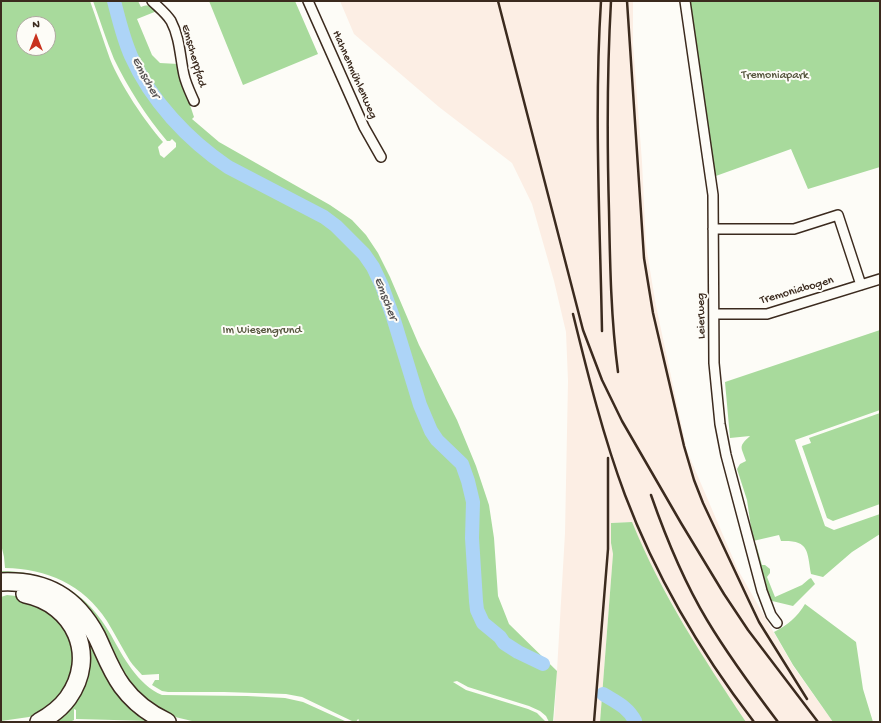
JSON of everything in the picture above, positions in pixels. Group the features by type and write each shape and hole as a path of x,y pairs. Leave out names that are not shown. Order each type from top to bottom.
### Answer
{"highway":[{"path":"1,582 16,581 42,586 54,591 76,606 84,615 91,627 106,659 123,687 148,711 166,722"},
{"path":"1,592 22,593 36,596 56,606 67,617 76,631 80,646 81,662 74,689 61,706 51,715 39,722"}],"street":[{"name":"Emscherpfad","path":"152,1 170,19 175,30 178,39 184,77 194,100"},
{"name":"Hahnenmühlenweg","path":"308,1 364,127 381,156"},
{"name":"Leierweg","path":"686,1 713,195 715,370 722,437 762,591 771,615 777,623"},
{"path":"713,228 794,228 838,215 862,285"},
{"name":"Tremoniabogen","path":"714,314 767,314 880,279"}],"shaded area":[{"path":"340,1 633,1 633,44 642,162 646,246 656,306 687,451 738,570 793,666 833,722 746,722 704,660 647,558 631,522 611,523 611,543 613,554 600,722 554,722 565,533 568,381 566,332 554,281 532,204 512,163 439,107 354,34"}],"green space":[{"name":"Im Wiesengrund","path":"1,1 90,1 110,59 120,80 148,124 163,142 158,147 160,155 164,158 176,147 176,143 172,139 167,141 145,112 125,81 114,59 93,1 138,1 141,7 150,6 157,11 137,19 152,55 160,63 178,64 194,117 192,119 219,142 330,205 352,220 366,235 378,253 419,345 457,420 476,466 489,505 494,538 498,596 509,624 557,671 553,722 549,722 546,716 540,711 529,706 468,687 457,681 453,682 466,690 537,713 546,722 358,722 358,719 354,722 302,697 286,694 162,691 152,685 155,680 159,680 159,674 142,675 130,661 107,621 87,597 63,581 49,575 20,569 5,568 1,544"},
{"path":"209,1 295,1 318,54 243,85"},
{"name":"Tremoniapark","path":"687,1 880,1 880,167 808,189 791,149 713,177"},
{"path":"880,330 880,410 795,440 825,526 834,530 880,514 880,534 852,552 823,577 811,574 809,559 805,548 797,542 781,541 779,535 753,541 747,500 737,469 740,464 746,461 742,445 750,436 730,438 725,382"},
{"path":"880,413 880,504 833,521 827,518 802,446 811,443 809,438"},
{"path":"632,522 656,575 684,625 746,722 600,722 613,554 611,543 611,523"},
{"path":"754,544 756,544 762,565 765,565 770,569 770,573 767,577 775,597 802,585 811,578 815,584 793,606 768,600"},
{"path":"1,571 19,572 51,580 79,596 91,607 101,620 132,670 153,690 162,695 285,698 303,702 347,722 204,722 192,721 161,712 138,698 103,642 1,577"},
{"path":"7,595 25,597 56,611 78,653 70,688 49,709 29,717 1,721 1,597"},
{"path":"50,598 59,599 151,721 76,719 76,710 74,709 74,720 51,722 86,667"},
{"path":"805,604 856,642 863,689 873,722 833,722 793,665 774,632 792,620"}],"waterway":[{"name":"Emscher","path":"114,1 121,29 139,73 160,104 185,132 199,145 228,167 324,217 336,226 364,254 373,267 382,286 393,317 420,405 431,431 437,440 462,464 468,481 473,502 472,538 477,610 483,623 500,637 504,643 518,652 543,664"},
{"name":"Emscher","path":"603,694 625,708 635,721"}],"railway":[{"path":"498,1 583,330 602,380 622,421 724,594 748,630 818,722"},
{"path":"601,1 598,125 602,331"},
{"path":"611,1 608,80 608,185 611,292 618,372"},
{"path":"627,1 644,258 653,313 684,446 694,480 703,503 759,622 807,699"},
{"path":"573,314 603,428 617,473 637,525 665,585 681,613 716,669 754,722"},
{"path":"594,722 608,549 608,458"},
{"path":"651,495 676,559 698,605 732,659 778,722"}]}
